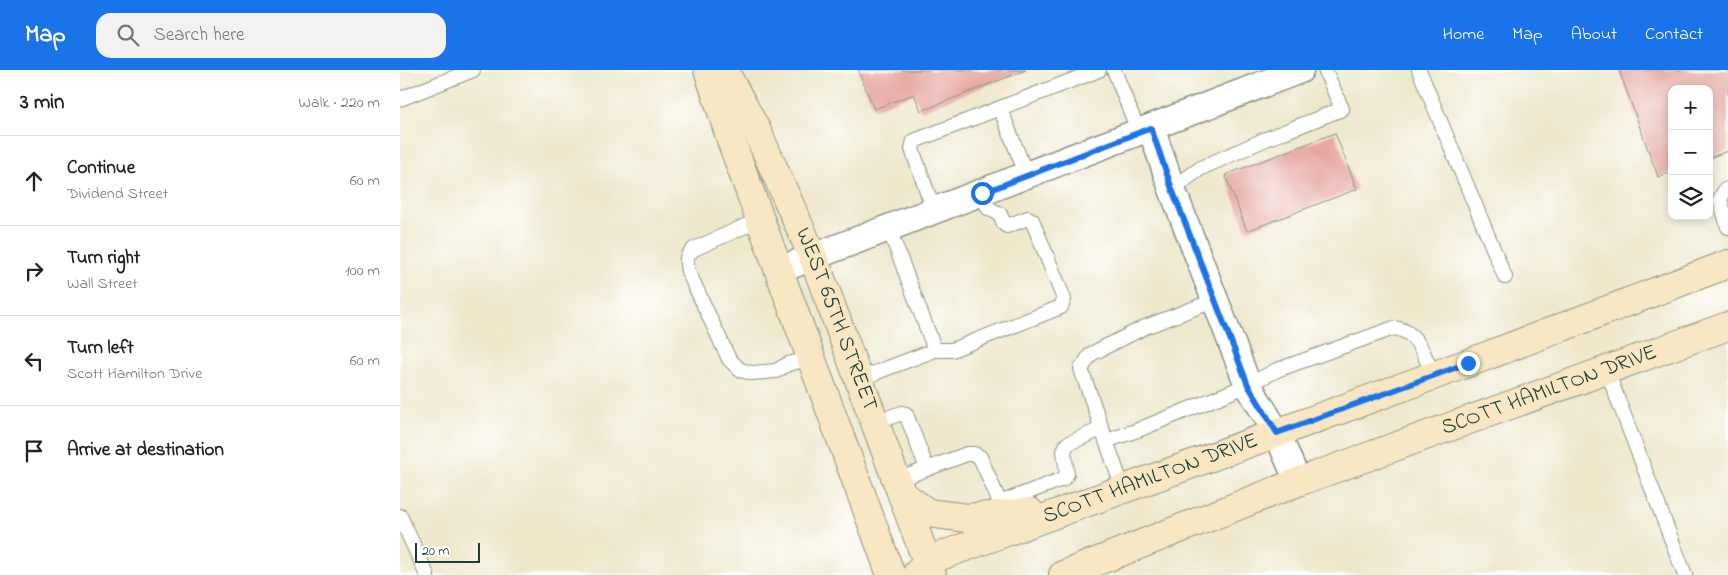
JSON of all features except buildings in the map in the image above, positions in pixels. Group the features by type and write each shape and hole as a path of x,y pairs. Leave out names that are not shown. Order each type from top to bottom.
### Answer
{"street":[{"name":"WEST 65TH STREET","path":"708,70 732,143 892,575"},
{"name":"WEST 65TH STREET","path":"724,70 757,131 813,257 899,487 925,570"},
{"path":"779,270 1300,70"},
{"path":"1145,130 1172,189 1248,385 1277,433 1298,482"},
{"name":"SCOTT HAMILTON DRIVE","path":"925,570 1005,516 1074,507 1433,376 1728,264"},
{"name":"SCOTT HAMILTON DRIVE","path":"1063,575 1090,570 1298,482 1728,326"},
{"path":"899,487 928,513 966,518 1005,516"}],"lane":[{"path":"400,98 473,70"},
{"path":"934,211 912,149 914,141 1099,70"},
{"path":"1114,70 1145,130"},
{"path":"1172,189 1201,168 1266,139 1342,109 1325,70"},
{"path":"1418,70 1505,277"},
{"path":"1000,108 1027,176"},
{"path":"1728,189 1724,190 1720,199 1728,227"},
{"path":"859,379 935,350 952,350 1061,307 1064,299 1032,220 1028,218 1007,226 1004,224 1000,214 988,208 982,193"},
{"path":"761,219 694,249 688,254 686,260 688,271 729,359 740,370 752,373 776,371 788,364 812,358"},
{"path":"889,228 935,350"},
{"path":"1123,489 1081,369 1091,354 1145,327 1216,300"},
{"path":"899,487 927,469 967,454 974,454 980,457 1005,516 1063,479 1067,474 1064,451 1067,444 1104,435 1138,430 1248,385 1277,370 1394,328 1403,329 1413,336 1421,348 1433,376"},
{"path":"1607,371 1685,575"},
{"path":"875,422 902,413 906,414 927,469"},
{"path":"400,516 427,575"}],"route":[{"path":"982,193 1151,128 1172,189 1248,385 1277,433 1468,363"}]}
